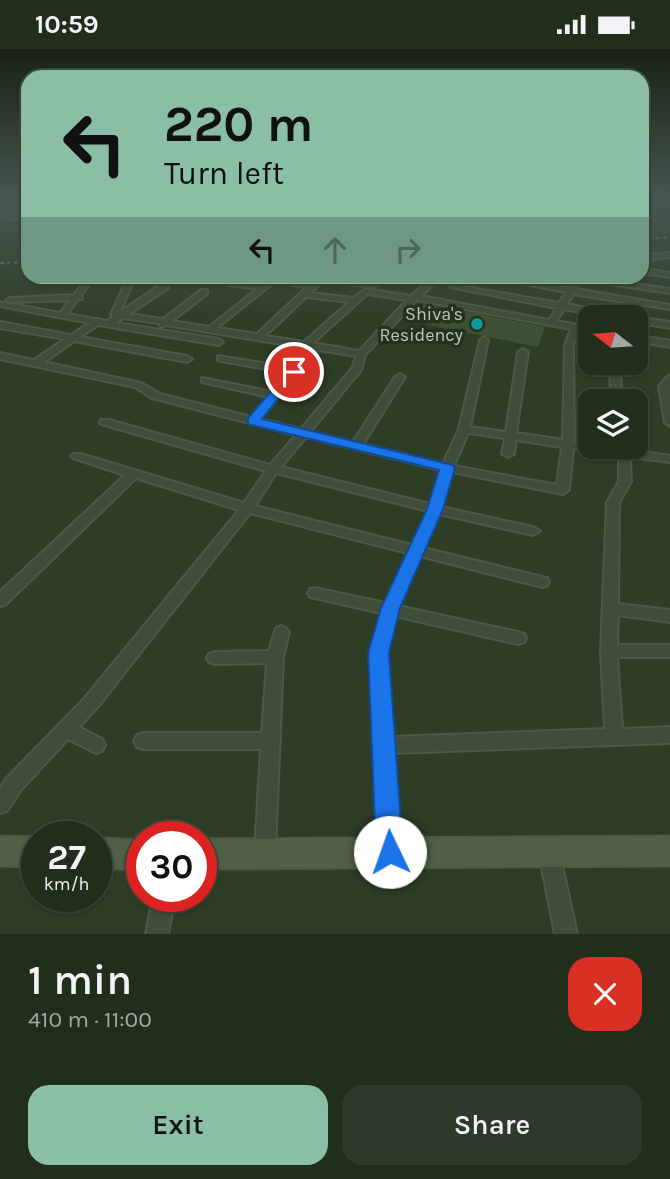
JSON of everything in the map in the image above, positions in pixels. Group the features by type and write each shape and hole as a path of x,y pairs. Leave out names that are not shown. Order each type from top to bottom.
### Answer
{"street":[{"path":"649,257 670,255"},
{"path":"649,272 670,275"},
{"path":"63,314 87,284"},
{"path":"119,314 129,284"},
{"path":"237,284 263,288"},
{"path":"211,329 267,284"},
{"path":"307,284 312,285"},
{"path":"253,421 313,345 353,300 374,284"},
{"path":"0,804 13,785 90,704 247,508 273,469 358,368 361,354 429,284"},
{"path":"531,284 670,307"},
{"path":"551,323 574,284"},
{"path":"624,284 670,291"},
{"path":"259,337 312,285"},
{"path":"108,324 119,314 165,286"},
{"path":"454,287 578,309"},
{"path":"0,356 138,386 156,396 447,468 563,490 568,444 569,346 576,327 365,291"},
{"path":"153,332 204,292"},
{"path":"303,294 353,300"},
{"path":"0,302 79,296"},
{"path":"0,302 97,322 219,342"},
{"path":"63,314 119,314 361,354"},
{"path":"648,321 670,325"},
{"path":"36,363 97,322"},
{"path":"1,326 187,359"},
{"path":"390,852 379,653 390,608 435,509 447,468 464,429 484,340"},
{"path":"648,340 670,344"},
{"path":"508,454 523,352"},
{"path":"221,358 294,372"},
{"path":"357,445 400,377"},
{"path":"670,379 664,386 670,423"},
{"path":"205,380 275,395"},
{"path":"105,422 273,469 533,531"},
{"path":"464,429 578,445"},
{"path":"648,454 670,459"},
{"path":"77,456 247,508 542,582"},
{"path":"614,736 609,651 613,503 625,481 624,459"},
{"path":"0,601 134,473"},
{"path":"315,593 518,638"},
{"path":"610,610 670,616"},
{"path":"265,852 275,657 281,632"},
{"path":"609,651 670,651"},
{"path":"215,658 275,657"},
{"path":"65,729 96,745"},
{"path":"384,745 670,736"},
{"path":"143,741 271,741"},
{"path":"0,851 21,852"},
{"path":"548,851 566,934"},
{"path":"217,854 670,851"},
{"path":"157,934 161,912"}],"building":[{"name":"Shiva's Residency","path":"425,304 545,327 538,347 409,321"}],"railway":[{"path":"5,263 0,263 21,262"}],"place":[{"name":"Shiva's Residency","path":"477,324"}],"route":[{"path":"294,372 253,421 447,468 435,509 390,608 379,653 390,852"}]}
